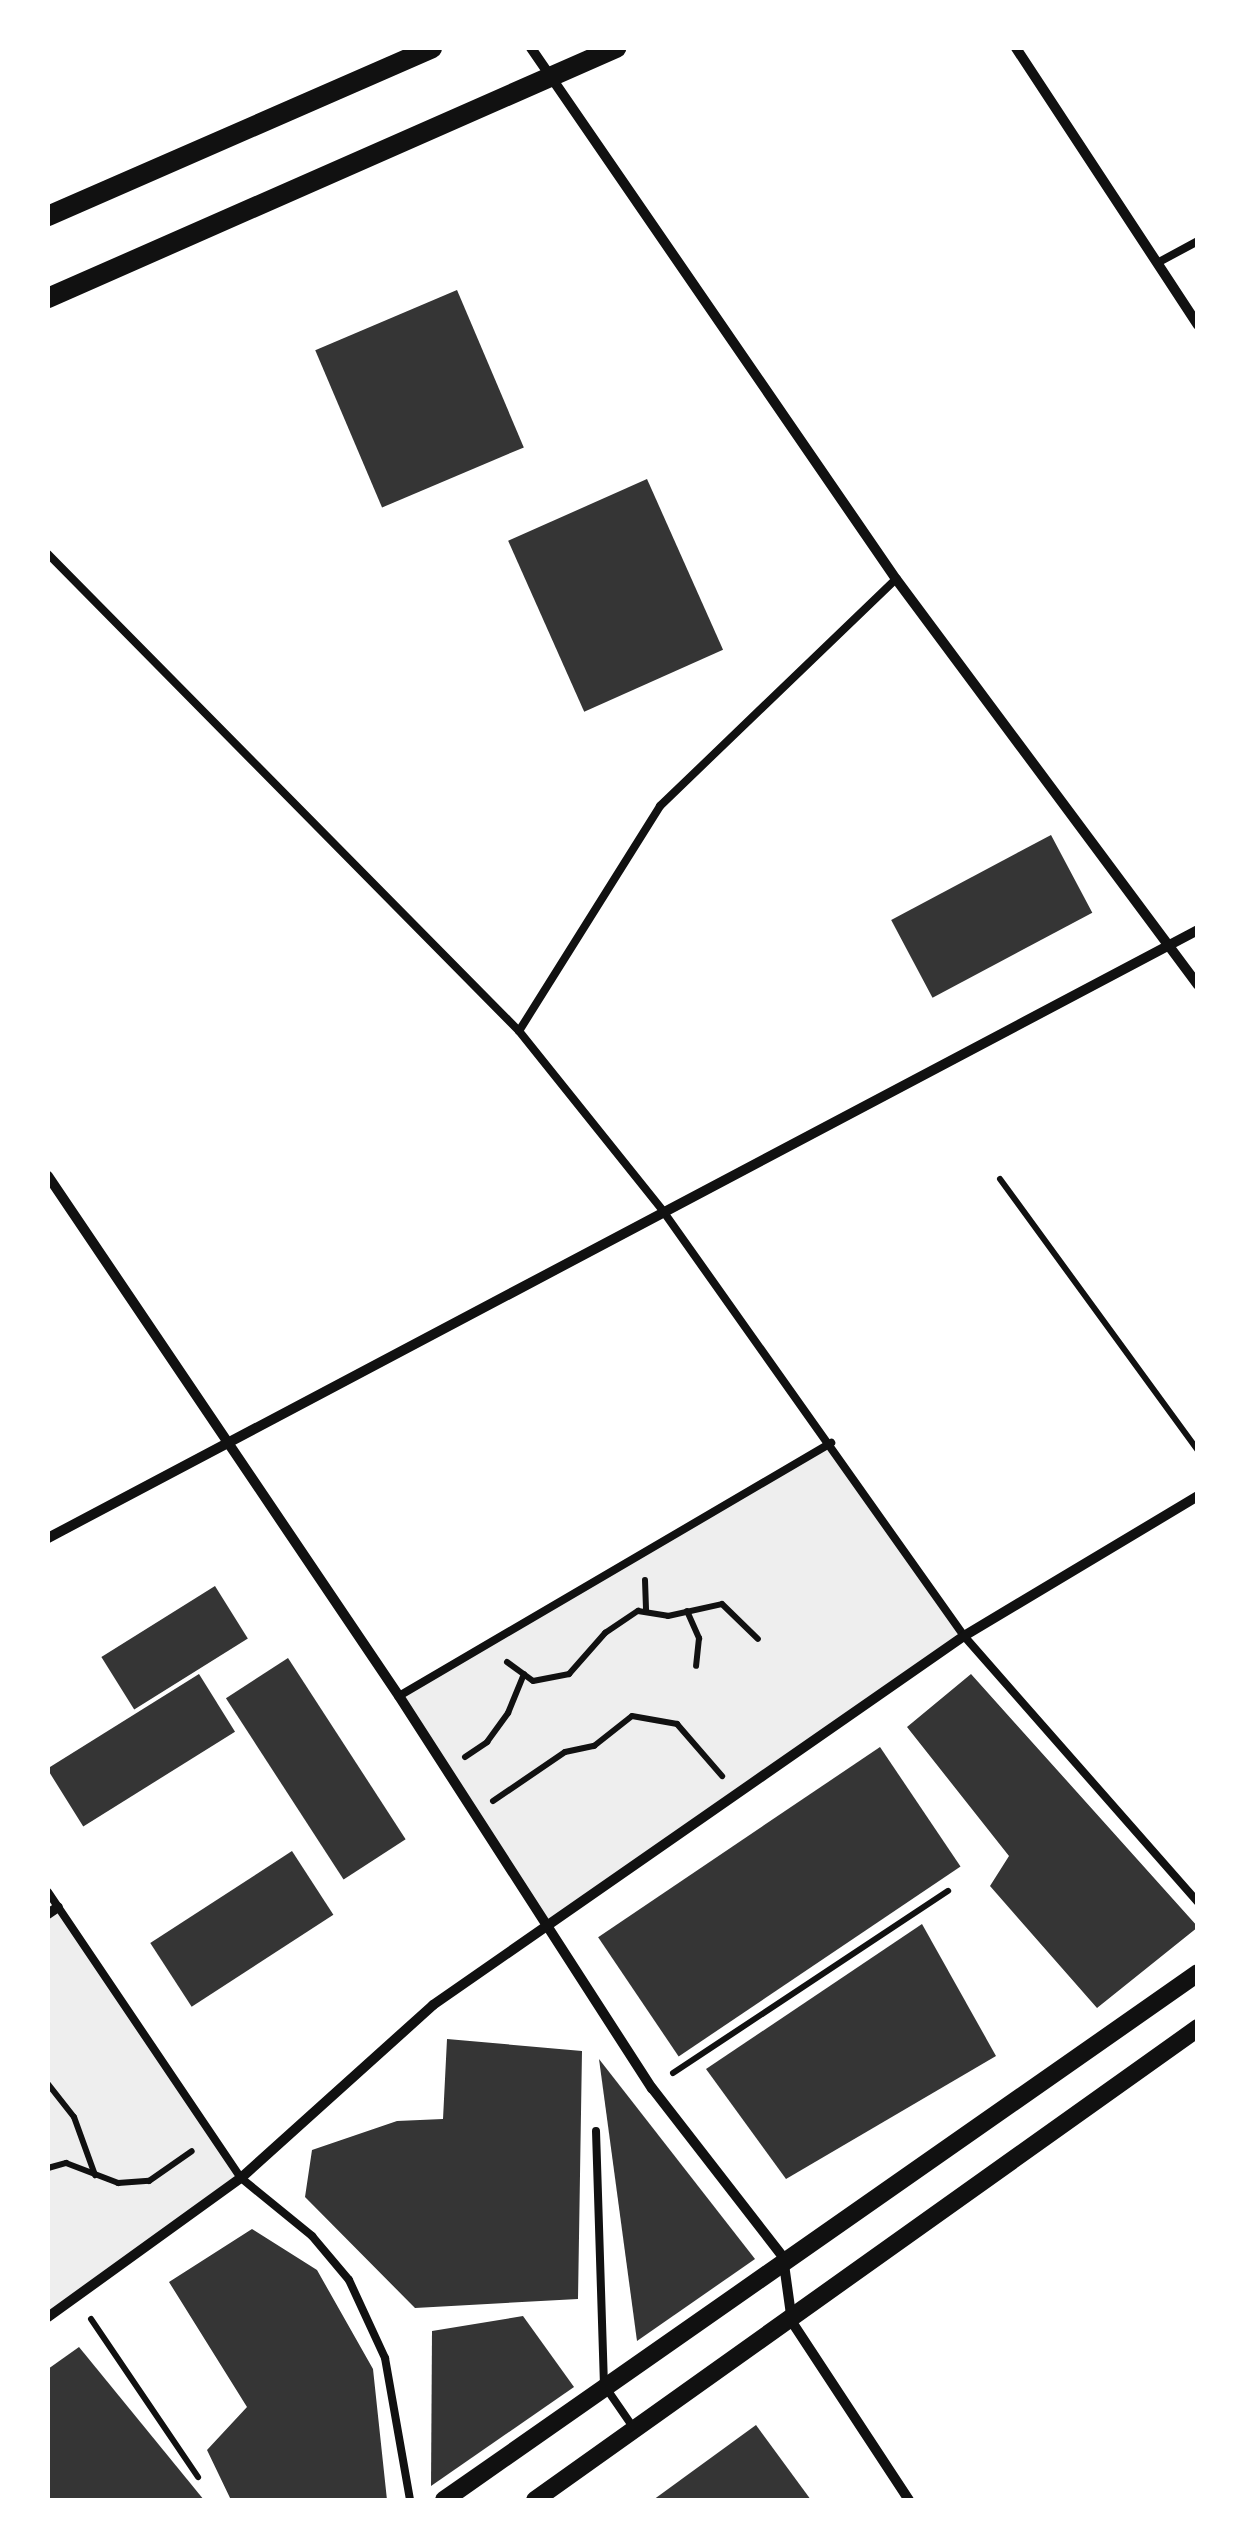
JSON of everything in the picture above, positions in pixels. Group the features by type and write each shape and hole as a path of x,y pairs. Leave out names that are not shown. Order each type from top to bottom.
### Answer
{"main road":[{"path":"48,216 432,48"},
{"path":"48,298 616,48"}],"street":[{"path":"530,48 896,579 1198,986"},
{"path":"1016,48 1198,325"},
{"path":"48,1538 228,1437 1198,930"},
{"path":"48,1178 228,1437 652,2088 783,2258 792,2322 909,2500"},
{"path":"48,2317 241,2178 433,2005 734,1792 964,1636 1198,1496"},
{"path":"444,2500 783,2258 1198,1973"},
{"path":"535,2500 792,2322 1198,2028"}],"lane":[{"path":"1159,262 1198,241"},
{"path":"48,554 518,1031 663,1210 831,1442 964,1636 1198,1902"},
{"path":"518,1031 660,806 896,579"},
{"path":"399,1696 831,1442"},
{"path":"48,1892 52,1910 241,2178 312,2236 349,2280 385,2358 410,2500"},
{"path":"596,2131 604,2384 636,2431"}],"path":[{"path":"1000,1179 1198,1451"},
{"path":"491,1641 533,1681 569,1674 605,1633 638,1611 668,1616 722,1604 758,1638"},
{"path":"687,1611 699,1638 696,1666"},
{"path":"444,1772 487,1742 524,1674"},
{"path":"473,1817 522,1777 566,1752 594,1746 632,1716 677,1724 694,1736 734,1792"},
{"path":"652,2088 948,1891"},
{"path":"48,2084 74,2118 95,2174"},
{"path":"48,2168 66,2162 118,2184 150,2181 214,2136"},
{"path":"76,2297 198,2477"}],"shaded area":[{"path":"831,1443 964,1636 548,1923 399,1696"},
{"path":"58,1907 241,2178 48,2317 48,1914"}],"building":[{"path":"457,290 524,447 382,508 315,350"},
{"path":"647,479 723,650 584,712 508,541"},
{"path":"1051,835 1092,913 932,998 891,920"},
{"path":"215,1586 248,1639 134,1710 101,1657"},
{"path":"288,1658 406,1839 344,1879 226,1698"},
{"path":"199,1674 235,1732 83,1827 48,1768"},
{"path":"971,1674 1198,1927 1097,2008 990,1886 1009,1856 907,1727"},
{"path":"880,1747 961,1866 679,2057 598,1937"},
{"path":"292,1851 333,1915 192,2007 150,1943"},
{"path":"922,1924 996,2056 786,2179 706,2069"},
{"path":"447,2039 582,2051 578,2299 415,2308 305,2197 312,2150 397,2121 443,2119"},
{"path":"599,2059 755,2259 637,2341"},
{"path":"252,2229 317,2270 373,2369 387,2500 231,2500 207,2450 247,2407 169,2282"},
{"path":"523,2316 574,2387 431,2486 432,2331"},
{"path":"79,2347 204,2500 48,2500 48,2369"},
{"path":"756,2425 811,2500 653,2500"}]}
